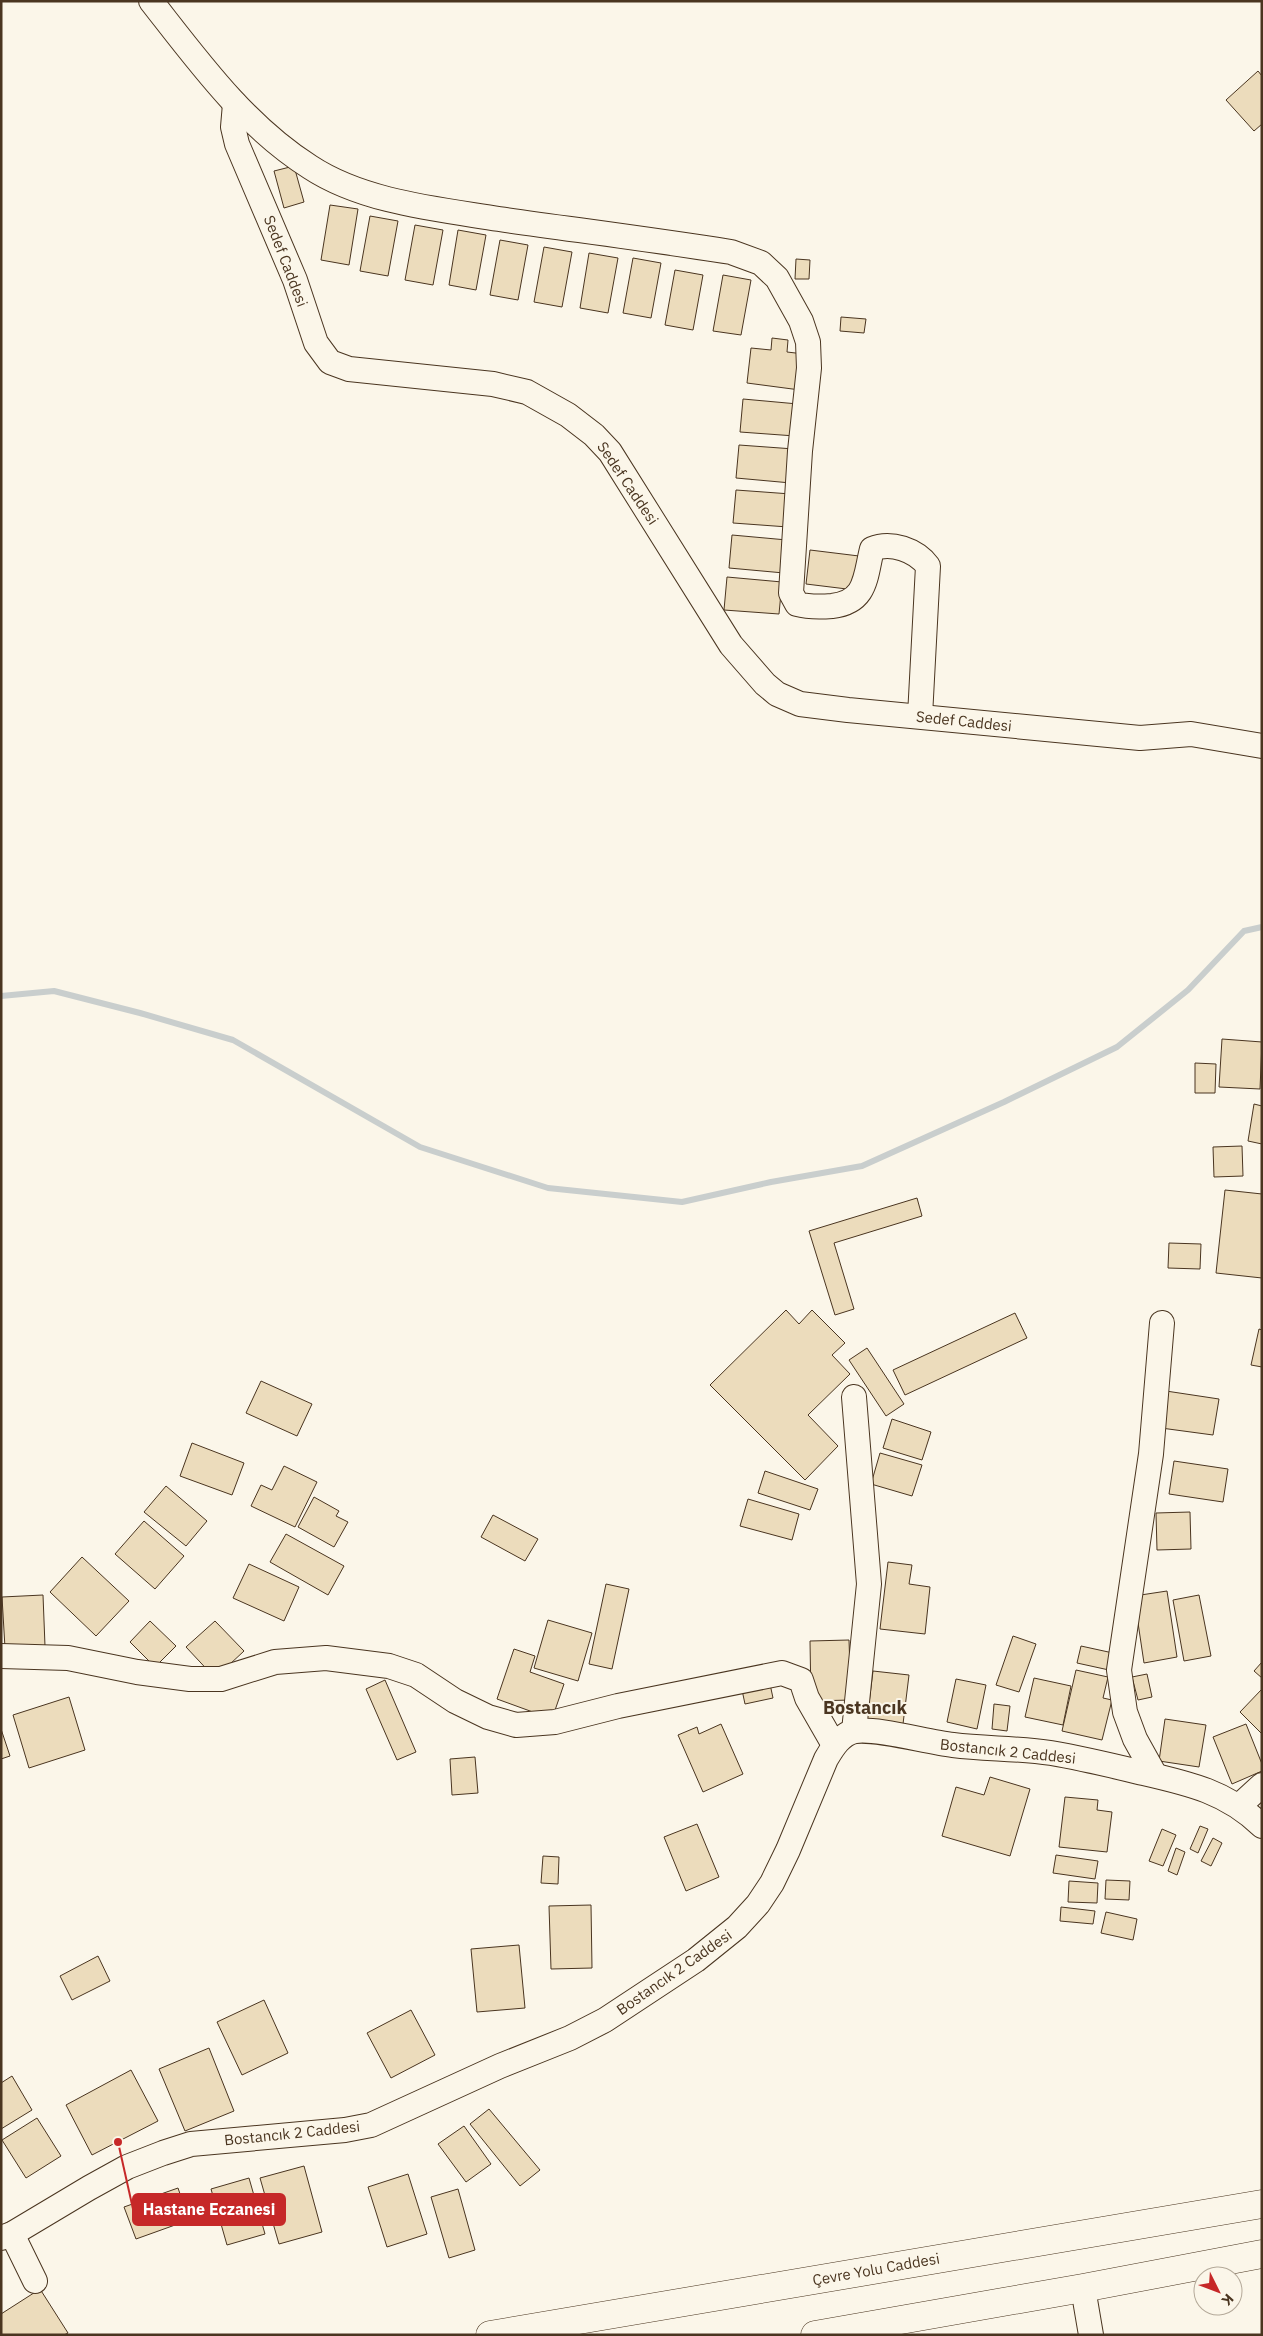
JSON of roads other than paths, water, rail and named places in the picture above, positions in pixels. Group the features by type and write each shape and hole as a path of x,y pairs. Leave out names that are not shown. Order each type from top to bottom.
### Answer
{"highway":[{"name":"Çevre Yolu Caddesi","path":"490,2335 1262,2204"},
{"path":"815,2335 1084,2288 1262,2254"}],"street":[{"path":"151,1 235,104 284,150 337,182 365,192 435,209 731,252 761,263 777,278 788,297 808,342 809,368 800,451 791,593 796,604 805,606 846,604 855,599 862,588 872,549 890,547 905,549 922,557 928,566 920,716"},
{"name":"Sedef Caddesi","path":"235,104 233,127 237,144 295,280 316,343 330,362 349,369 493,384 527,392 546,401 594,434 610,452 731,645 776,694 800,704 1140,738 1191,734 1262,746"},
{"path":"1155,1776 1135,1739 1125,1712 1120,1670 1151,1454 1162,1323"},
{"path":"854,1397 869,1584 854,1732"},
{"path":"1,1656 68,1658 137,1672 190,1679 221,1680 275,1662 326,1658 389,1666 416,1675 455,1701 488,1718 516,1725 555,1722 618,1706 782,1673 801,1680 807,1698 834,1745"},
{"name":"Bostancık 2 Caddesi","path":"7,2236 127,2167 163,2153 191,2144 344,2130 371,2125 500,2066 570,2038 605,2020 696,1960 737,1927 758,1904 772,1883 826,1759 834,1745 843,1737 854,1732 882,1733 954,1746 1050,1753 1155,1776 1208,1790 1239,1806 1262,1826"},
{"path":"1239,1806 1262,1785"},
{"path":"7,2236 35,2281"},
{"path":"1084,2288 1092,2335"}],"waterway":[{"path":"1,996 54,991 233,1040 420,1147 548,1188 682,1202 771,1182 862,1166 1004,1102 1117,1047 1188,990 1244,931 1262,927"}],"place":[{"name":"Hastane Eczanesi","path":"118,2142"}],"district":[{"name":"Bostancık","path":"865,1707"}]}
